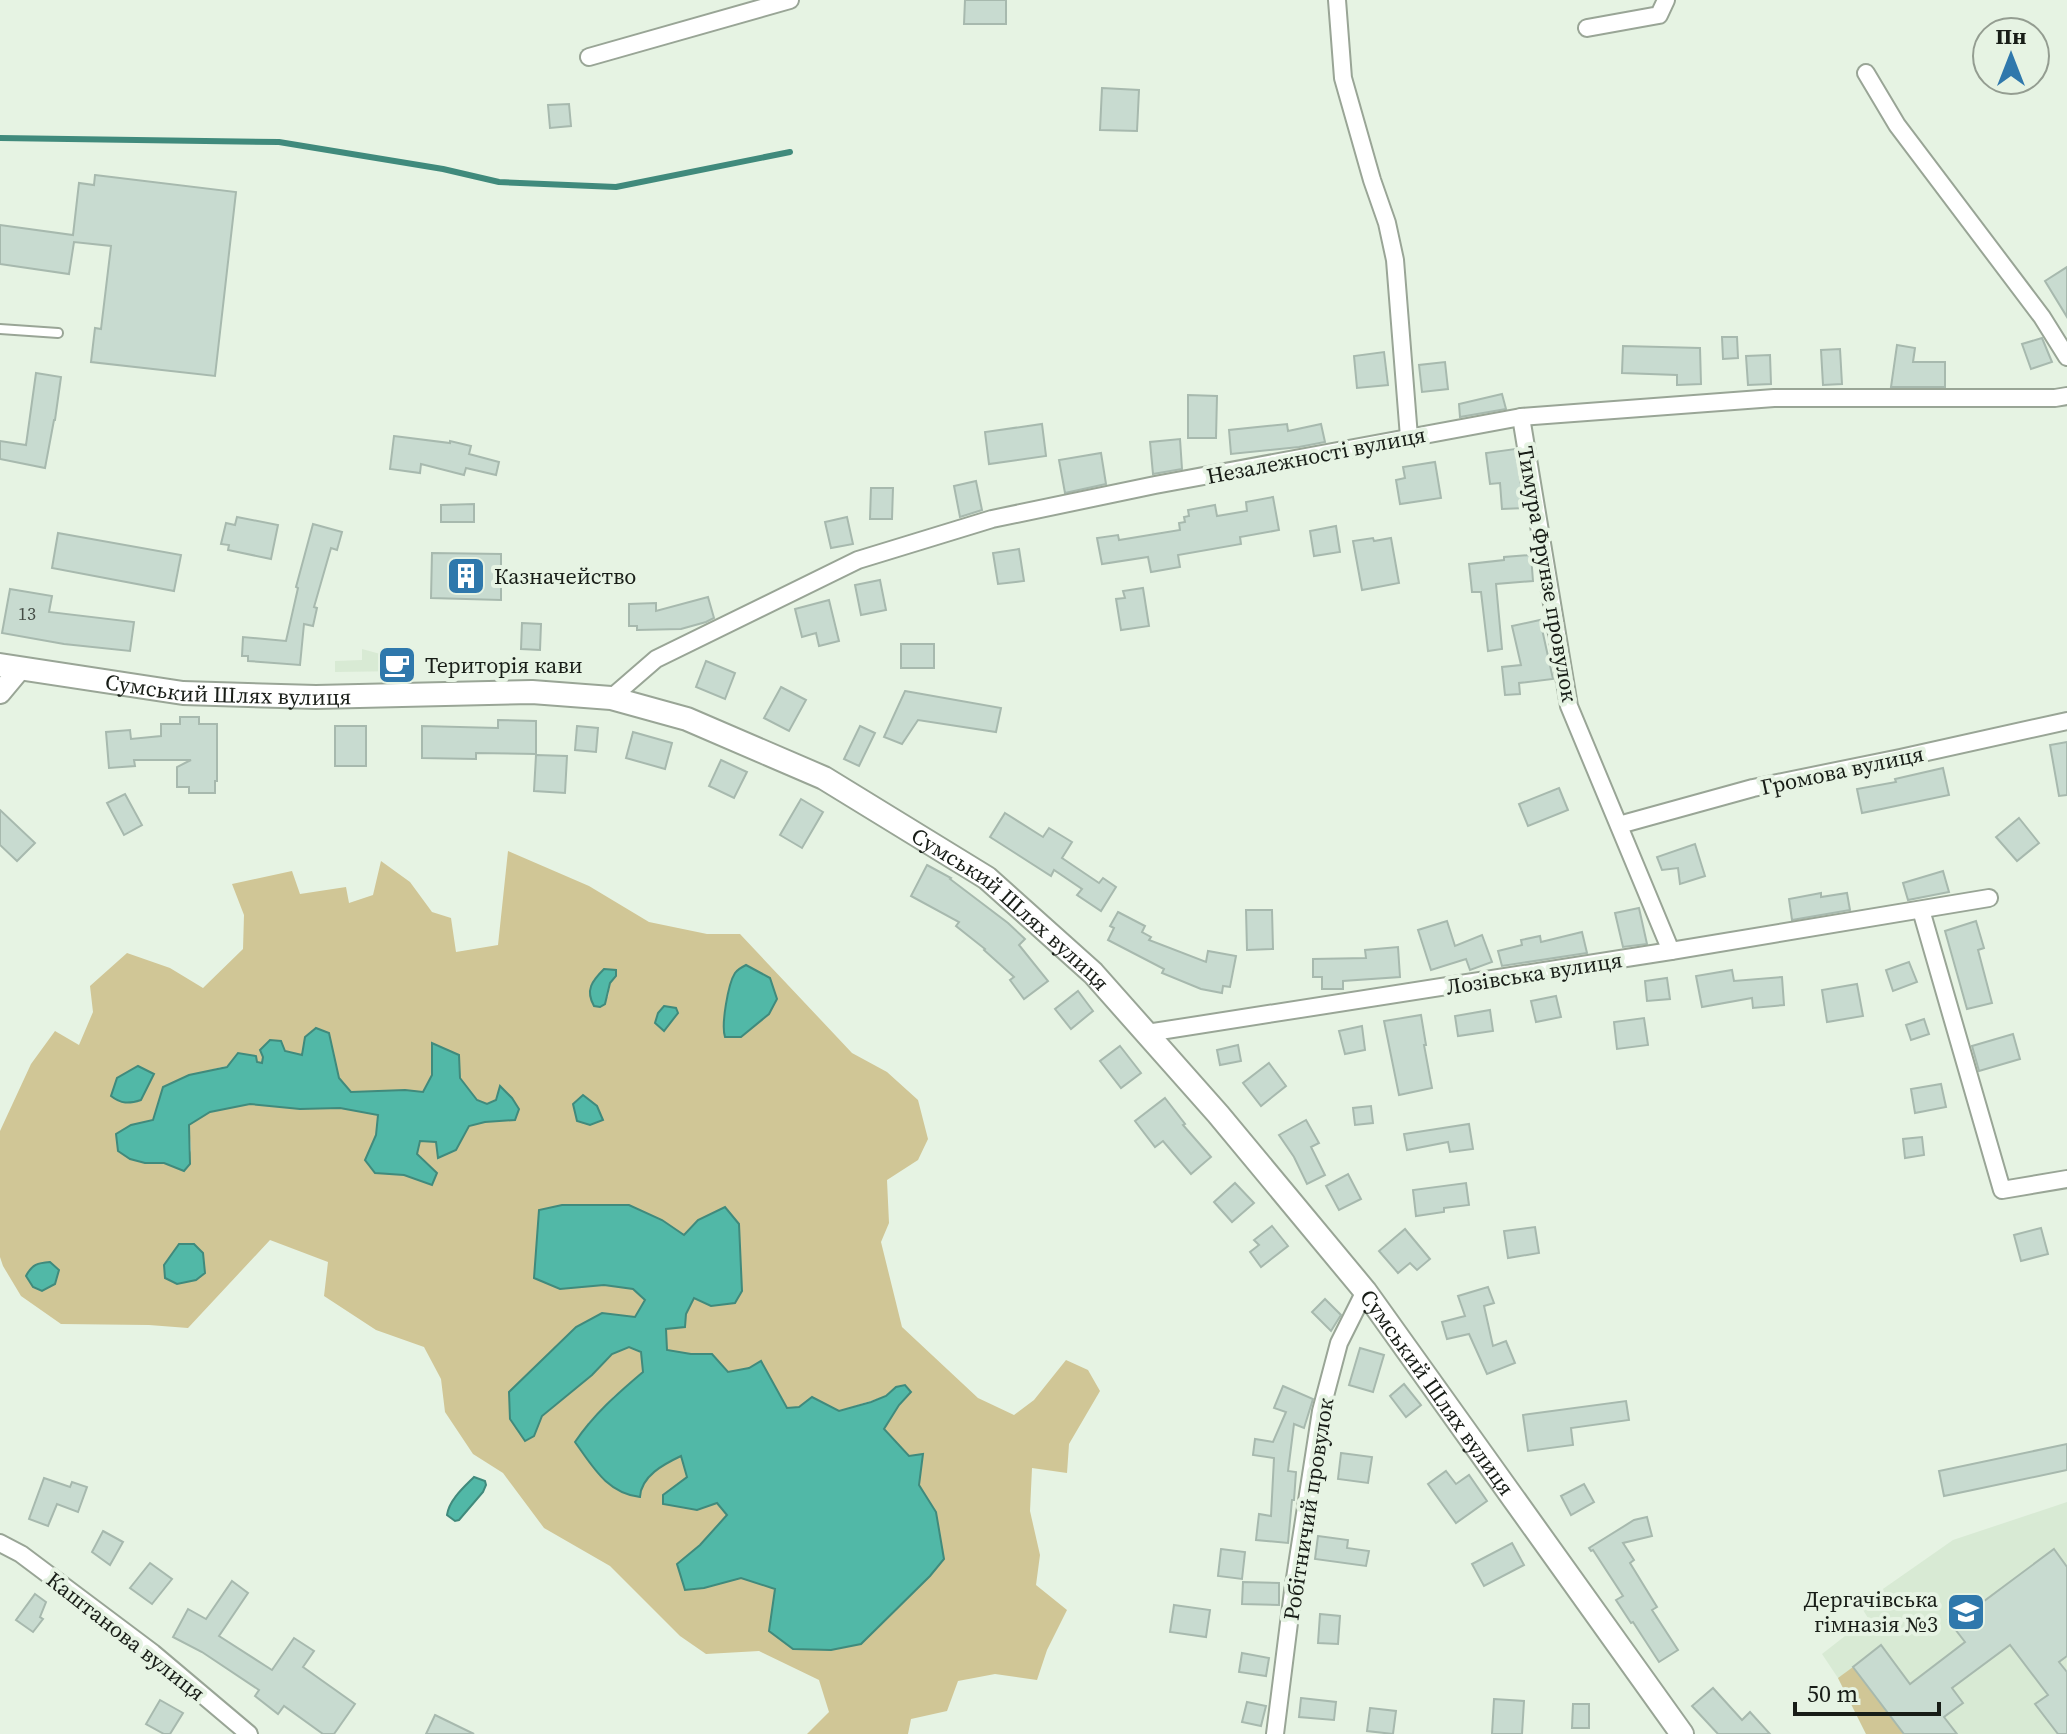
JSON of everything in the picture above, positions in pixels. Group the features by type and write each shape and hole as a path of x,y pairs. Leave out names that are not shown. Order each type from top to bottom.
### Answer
{"main road":[{"name":"Сумський Шлях вулиця","path":"10,667 183,693 316,697 532,692 611,698 687,719 824,778 987,878 1093,973 1218,1114 1365,1291 1682,1734"}],"street":[{"path":"589,57 790,0"},
{"path":"1337,0 1343,78 1387,223 1395,260 1409,437"},
{"path":"1587,28 1659,15 1666,0"},
{"path":"1866,73 1897,125 2042,317 2067,357"},
{"name":"Незалежності вулиця","path":"611,698 656,659 858,560 992,519 1155,485 1521,417 1774,398 2067,396"},
{"name":"Тимура Фрунзе провулок","path":"1521,417 1569,706 1671,951"},
{"path":"0,693 10,667"},
{"name":"Громова вулиця","path":"1619,825 1753,788 2067,721"},
{"name":"Лозівська вулиця","path":"1147,1033 1989,898"},
{"path":"1921,910 2002,1190 2067,1179"},
{"name":"Робітничий провулок","path":"1275,1734 1321,1411 1339,1343 1365,1291"},
{"name":"Каштанова вулиця","path":"0,1543 21,1554 153,1653 249,1734"}],"lane":[{"path":"0,329 58,333"}],"shaded area":[{"path":"362,649 406,661 406,671 335,672 335,661 362,660"},
{"path":"508,851 589,886 649,922 707,934 740,934 852,1053 887,1072 918,1100 928,1139 918,1160 887,1180 889,1223 881,1242 902,1327 978,1398 1014,1415 1034,1400 1066,1360 1088,1370 1100,1391 1069,1444 1067,1473 1032,1468 1030,1511 1040,1555 1036,1585 1067,1610 1047,1650 1037,1680 995,1674 958,1681 947,1711 911,1719 908,1734 807,1734 829,1712 819,1680 759,1651 706,1654 680,1636 610,1566 544,1528 503,1473 473,1454 445,1412 441,1379 424,1347 376,1330 324,1296 328,1262 270,1240 188,1328 61,1324 21,1296 0,1257 0,1131 31,1064 55,1031 79,1045 93,1012 90,986 127,953 170,968 203,988 243,949 244,915 232,884 292,871 300,894 346,887 349,903 373,895 381,861 410,882 432,912 451,918 456,952 498,945","holes":["604,969 610,983 608,997 590,988","735,973 769,1014 759,1021 723,1030","329,1033 339,1078 351,1092 423,1092 432,1075 432,1044 477,1100 487,1104 496,1100 500,1087 515,1120 469,1126 456,1150 438,1157 436,1142 420,1141 417,1154 432,1185 404,1175 376,1173 378,1115 340,1108 300,1109 250,1104 210,1112 189,1125 191,1150 184,1171 164,1163 145,1163 131,1125 153,1120 163,1087 227,1066 263,1063 263,1057 285,1051 303,1055","662,1220 684,1235 698,1220 739,1224 742,1292 694,1298 686,1314 666,1328 667,1350 712,1354 728,1372 749,1368 761,1361 787,1408 799,1407 812,1397 839,1411 886,1396 896,1387 911,1392 884,1429 909,1456 919,1485 936,1512 769,1631 776,1589 741,1578 704,1588 677,1564 727,1516 717,1502 663,1495 687,1477 681,1456 649,1476 640,1497 588,1423 643,1372 641,1353 629,1346 612,1354 592,1375 542,1416 534,1435 509,1392 576,1327 602,1313 636,1317 645,1300 634,1289 604,1285 560,1289 534,1278 536,1250"]},
{"name":"Дергачівська гімназія №3","path":"2067,1502 2067,1734 1866,1734 1838,1678 1822,1654 1868,1618 1860,1605 1953,1540"},
{"path":"1853,1667 1904,1734 1866,1734 1838,1678"}],"water":[{"path":"746,965 770,978 777,999 769,1014 741,1037 725,1037 730,986 735,973"},
{"path":"604,969 616,970 616,976 610,983 605,1004 594,1006 591,986"},
{"path":"664,1006 676,1008 678,1013 664,1031 655,1023"},
{"path":"316,1028 329,1033 339,1078 351,1092 423,1092 432,1075 432,1043 459,1055 460,1078 477,1100 487,1104 496,1100 500,1086 519,1109 515,1120 469,1126 456,1150 438,1158 436,1142 420,1141 417,1154 437,1173 432,1185 404,1175 375,1173 365,1160 376,1135 378,1115 340,1108 300,1109 250,1104 210,1112 189,1125 190,1164 184,1171 164,1163 130,1159 118,1151 116,1134 131,1125 153,1120 163,1087 189,1075 227,1067 238,1053 256,1056 257,1062 262,1063 260,1050 270,1040 281,1041 285,1051 302,1055 305,1037"},
{"path":"138,1066 154,1074 141,1100 125,1102 111,1096 117,1078"},
{"path":"583,1095 597,1106 603,1120 590,1125 577,1121 573,1104"},
{"path":"562,1205 629,1205 662,1220 684,1235 698,1220 725,1207 739,1224 742,1291 735,1303 711,1306 694,1298 686,1314 685,1327 666,1329 667,1350 712,1354 728,1372 749,1368 761,1361 787,1408 799,1407 812,1397 839,1411 886,1396 896,1387 905,1385 911,1392 884,1429 909,1456 923,1454 919,1485 936,1512 944,1559 861,1644 831,1650 793,1649 769,1631 775,1589 741,1578 685,1590 677,1564 700,1545 727,1515 717,1503 697,1510 663,1504 663,1495 687,1477 681,1456 649,1477 640,1497 628,1495 610,1484 575,1442 598,1413 643,1372 641,1352 629,1347 612,1354 592,1375 542,1416 534,1436 525,1441 510,1419 509,1392 576,1327 602,1313 635,1317 645,1300 633,1289 604,1285 560,1289 534,1278 539,1210"},
{"path":"179,1244 194,1244 203,1253 205,1273 196,1280 177,1284 165,1278 164,1265"},
{"path":"50,1262 59,1270 55,1284 42,1291 33,1287 26,1276 28,1272 36,1265"},
{"path":"474,1477 485,1481 483,1492 455,1521 447,1515 448,1509"}],"building":[{"path":"965,0 1006,0 1006,24 964,24"},
{"path":"1102,88 1139,90 1137,131 1100,130"},
{"path":"569,104 571,126 550,128 548,105"},
{"path":"95,175 236,192 215,376 91,362 95,328 101,329 111,246 74,242 69,274 0,264 0,225 73,235 79,183 94,185"},
{"path":"2067,267 2067,317 2045,281"},
{"path":"1722,337 1737,337 1738,358 1723,359"},
{"path":"2042,338 2052,362 2031,369 2022,344"},
{"path":"1897,345 1915,348 1913,362 1945,362 1945,387 1891,387"},
{"path":"1623,346 1700,348 1701,384 1677,385 1677,375 1622,373"},
{"path":"1840,349 1842,384 1823,385 1821,350"},
{"path":"1384,352 1388,385 1357,388 1354,356"},
{"path":"1770,355 1771,384 1748,385 1746,356"},
{"path":"1445,362 1448,389 1422,392 1419,365"},
{"path":"36,373 61,377 45,468 0,459 0,441 26,445"},
{"path":"1502,394 1506,409 1460,417 1459,404"},
{"path":"1188,395 1217,396 1216,438 1188,438"},
{"path":"1042,424 1046,456 989,464 985,432"},
{"path":"1287,424 1288,431 1321,424 1325,442 1231,454 1229,430"},
{"path":"394,436 471,446 469,454 499,462 496,475 466,468 464,475 421,464 420,473 390,469"},
{"path":"1180,439 1182,469 1153,474 1150,442"},
{"path":"1515,449 1525,508 1502,509 1500,483 1490,484 1486,453"},
{"path":"1101,453 1106,484 1065,493 1059,460"},
{"path":"1435,462 1441,498 1400,504 1396,480 1405,478 1403,467"},
{"path":"976,481 982,510 960,517 954,486"},
{"path":"871,488 893,488 892,519 870,519"},
{"path":"1273,497 1279,530 1240,537 1241,544 1178,555 1180,567 1151,572 1148,557 1102,564 1097,538 1118,535 1119,540 1180,530 1179,523 1185,522 1184,517 1189,516 1188,510 1215,505 1217,516 1247,511 1246,502"},
{"path":"474,504 474,522 441,522 441,505"},
{"path":"237,517 278,525 271,559 228,550 229,545 221,544 226,523 235,525"},
{"path":"847,517 853,544 831,548 825,522"},
{"path":"313,524 342,532 337,550 331,548 314,607 317,608 313,626 304,624 300,665 248,661 248,656 242,656 243,637 286,641"},
{"path":"1336,526 1340,552 1314,556 1310,531"},
{"path":"58,533 181,555 174,591 52,568"},
{"path":"1373,538 1374,541 1391,538 1399,583 1362,590 1353,541"},
{"path":"1019,549 1024,581 998,584 993,553"},
{"name":"Казначейство","path":"432,553 501,554 501,600 431,598"},
{"path":"1531,555 1533,581 1496,584 1502,649 1488,651 1481,592 1472,592 1469,564"},
{"path":"880,580 886,610 861,615 855,585"},
{"path":"1143,588 1149,626 1121,630 1116,599 1125,598 1123,591"},
{"path":"10,589 52,596 49,612 134,622 130,651 2,633"},
{"path":"708,597 714,618 706,622 681,629 637,630 637,626 629,626 629,604 656,603 656,611"},
{"path":"829,600 839,641 819,646 816,633 802,637 795,609"},
{"path":"1540,620 1553,679 1519,683 1520,694 1505,695 1502,667 1521,665 1512,626"},
{"path":"522,623 541,624 540,650 521,649"},
{"path":"901,644 934,644 934,668 901,668"},
{"path":"706,661 735,673 725,699 696,687"},
{"path":"781,687 806,700 789,731 764,718"},
{"path":"905,691 1001,708 996,732 918,720 902,744 884,737"},
{"path":"180,717 199,717 199,724 217,724 215,793 189,793 189,787 177,787 177,767 191,760 134,760 135,766 109,768 106,732 130,730 131,739 161,736 161,724 180,724"},
{"path":"498,720 536,721 536,754 476,753 476,759 422,758 422,726 498,728"},
{"path":"335,726 366,726 366,766 335,766"},
{"path":"577,726 598,728 596,752 575,750"},
{"path":"860,726 875,733 859,766 844,759"},
{"path":"633,732 672,743 665,769 626,758"},
{"path":"2067,742 2067,795 2059,796 2050,745"},
{"path":"536,755 567,756 565,793 534,791"},
{"path":"721,760 747,772 734,798 709,786"},
{"path":"1943,768 1949,795 1862,813 1857,789 1896,782 1895,779"},
{"path":"1559,788 1568,810 1528,826 1519,804"},
{"path":"125,794 142,825 124,835 107,803"},
{"path":"801,799 823,812 802,848 780,835"},
{"path":"0,810 35,843 17,861 0,845"},
{"path":"1005,813 1043,837 1049,828 1072,842 1062,858 1099,883 1103,878 1116,887 1101,911 1077,895 1082,889 1054,870 1051,876 990,837"},
{"path":"2019,818 2039,843 2017,861 1996,837"},
{"path":"1695,844 1705,876 1680,884 1678,868 1662,870 1657,857"},
{"path":"927,865 951,878 1025,939 1019,945 1048,981 1024,999 1010,980 1014,977 956,926 959,922 911,896"},
{"path":"1943,871 1949,892 1908,900 1903,883"},
{"path":"1821,893 1821,897 1847,893 1850,910 1792,920 1789,899"},
{"path":"1639,908 1647,944 1623,947 1615,913"},
{"path":"1246,910 1272,910 1273,949 1247,950"},
{"path":"1118,912 1145,926 1142,932 1151,937 1149,940 1206,962 1208,951 1236,956 1230,987 1223,986 1222,993 1201,989 1162,973 1164,969 1108,940 1114,928 1110,926"},
{"path":"1447,921 1455,946 1482,935 1492,962 1470,970 1466,959 1431,970 1418,930"},
{"path":"1976,921 1984,948 1978,950 1992,1003 1967,1009 1945,931"},
{"path":"1582,932 1587,953 1502,966 1498,951 1522,945 1521,940 1540,936 1541,942"},
{"path":"1398,947 1400,977 1343,981 1343,989 1322,989 1322,977 1313,977 1313,959 1366,958 1365,950"},
{"path":"1909,962 1917,982 1893,991 1886,970"},
{"path":"1732,970 1734,981 1782,977 1784,1005 1753,1008 1752,998 1702,1007 1696,976"},
{"path":"1667,978 1670,999 1647,1001 1645,981"},
{"path":"1857,984 1863,1016 1827,1022 1822,990"},
{"path":"1078,991 1093,1011 1071,1029 1055,1009"},
{"path":"1556,996 1561,1017 1536,1022 1531,1001"},
{"path":"1490,1010 1493,1031 1458,1036 1455,1016"},
{"path":"1421,1015 1432,1088 1399,1095 1384,1021"},
{"path":"1644,1018 1648,1045 1617,1049 1614,1022"},
{"path":"1924,1019 1929,1034 1911,1040 1906,1025"},
{"path":"1362,1026 1365,1050 1345,1054 1339,1031"},
{"path":"2013,1034 2020,1059 1979,1071 1972,1046"},
{"path":"1238,1045 1241,1061 1220,1065 1217,1050"},
{"path":"1120,1046 1141,1073 1121,1088 1100,1061"},
{"path":"1269,1063 1286,1086 1261,1106 1243,1083"},
{"path":"1941,1084 1946,1107 1915,1113 1911,1089"},
{"path":"1165,1098 1183,1125 1211,1157 1191,1174 1163,1141 1155,1147 1135,1121"},
{"path":"1371,1106 1373,1123 1355,1125 1353,1108"},
{"path":"1306,1120 1319,1143 1311,1147 1325,1175 1307,1184 1279,1135"},
{"path":"1469,1124 1473,1149 1450,1152 1448,1142 1407,1150 1404,1134"},
{"path":"1922,1137 1924,1155 1905,1158 1903,1139"},
{"path":"1348,1174 1361,1199 1339,1210 1326,1186"},
{"path":"1235,1183 1254,1203 1232,1222 1214,1202"},
{"path":"1466,1183 1469,1205 1416,1216 1413,1190"},
{"path":"1272,1226 1288,1246 1261,1267 1250,1252 1259,1245 1254,1240"},
{"path":"1535,1227 1539,1253 1508,1258 1504,1231"},
{"path":"2041,1228 2048,1254 2021,1261 2014,1235"},
{"path":"1405,1229 1430,1259 1417,1270 1410,1263 1398,1273 1379,1251"},
{"path":"1488,1287 1494,1303 1484,1306 1493,1346 1506,1341 1515,1363 1487,1374 1469,1334 1447,1339 1442,1322 1465,1316 1458,1296"},
{"path":"1325,1299 1341,1315 1331,1331 1312,1312"},
{"path":"1360,1348 1384,1355 1373,1392 1349,1385"},
{"path":"1404,1384 1421,1405 1406,1417 1390,1396"},
{"path":"1283,1386 1313,1399 1304,1428 1294,1424 1288,1471 1296,1472 1288,1543 1256,1540 1259,1514 1271,1516 1274,1458 1253,1455 1255,1439 1273,1442 1286,1412 1274,1408"},
{"path":"1626,1401 1629,1420 1571,1428 1573,1445 1528,1451 1523,1415"},
{"path":"2067,1444 2067,1470 1944,1496 1939,1471"},
{"path":"1341,1453 1372,1457 1368,1483 1338,1479"},
{"path":"1446,1471 1456,1484 1469,1475 1487,1501 1456,1523 1428,1484"},
{"path":"44,1478 70,1487 72,1482 87,1487 78,1512 57,1504 48,1526 29,1519"},
{"path":"1584,1484 1594,1502 1571,1515 1561,1496"},
{"path":"1647,1517 1652,1536 1623,1543 1634,1560 1630,1563 1657,1607 1652,1610 1678,1650 1659,1662 1616,1600 1623,1596 1589,1548 1634,1520"},
{"path":"103,1531 123,1542 110,1565 92,1552"},
{"path":"1318,1536 1348,1540 1347,1548 1369,1551 1366,1566 1315,1559"},
{"path":"1512,1543 1524,1565 1484,1586 1472,1564"},
{"path":"1221,1549 1245,1552 1242,1579 1218,1576"},
{"path":"2054,1549 2067,1567 2067,1656 2059,1662 2067,1672 2067,1734 2058,1734 2035,1704 2048,1695 2010,1645 1952,1688 1963,1703 1944,1717 1957,1734 1904,1734 1853,1667 1881,1645 1910,1684 1965,1642 1948,1620 1968,1605 1972,1610"},
{"path":"150,1563 172,1579 152,1604 130,1588"},
{"path":"232,1581 248,1593 219,1636 272,1670 294,1638 314,1651 303,1667 355,1704 334,1734 323,1734 284,1706 278,1714 255,1696 259,1690 202,1652 173,1637 188,1609 206,1619"},
{"path":"1243,1582 1279,1583 1279,1605 1242,1604"},
{"path":"35,1594 46,1602 40,1617 43,1619 33,1632 16,1620"},
{"path":"1174,1605 1210,1610 1206,1637 1170,1632"},
{"path":"1320,1614 1340,1616 1338,1644 1318,1643"},
{"path":"1242,1653 1269,1658 1266,1676 1239,1672"},
{"path":"1713,1688 1742,1720 1750,1712 1770,1734 1718,1734 1692,1706"},
{"path":"1301,1698 1336,1702 1334,1720 1299,1717"},
{"path":"1494,1699 1524,1701 1522,1734 1492,1734"},
{"path":"160,1700 183,1713 170,1734 146,1724"},
{"path":"1247,1702 1266,1706 1261,1726 1242,1722"},
{"path":"1573,1704 1589,1704 1589,1728 1572,1728"},
{"path":"1370,1708 1396,1711 1393,1734 1367,1731"},
{"path":"435,1715 474,1734 426,1734"}],"waterway":[{"path":"0,138 279,142 443,169 499,182 616,187 790,152"}],"place":[{"name":"Казначейство","path":"466,576"},
{"name":"Територія кави","path":"397,665"},
{"name":"Дергачівська гімназія №3","path":"1966,1612"}]}
